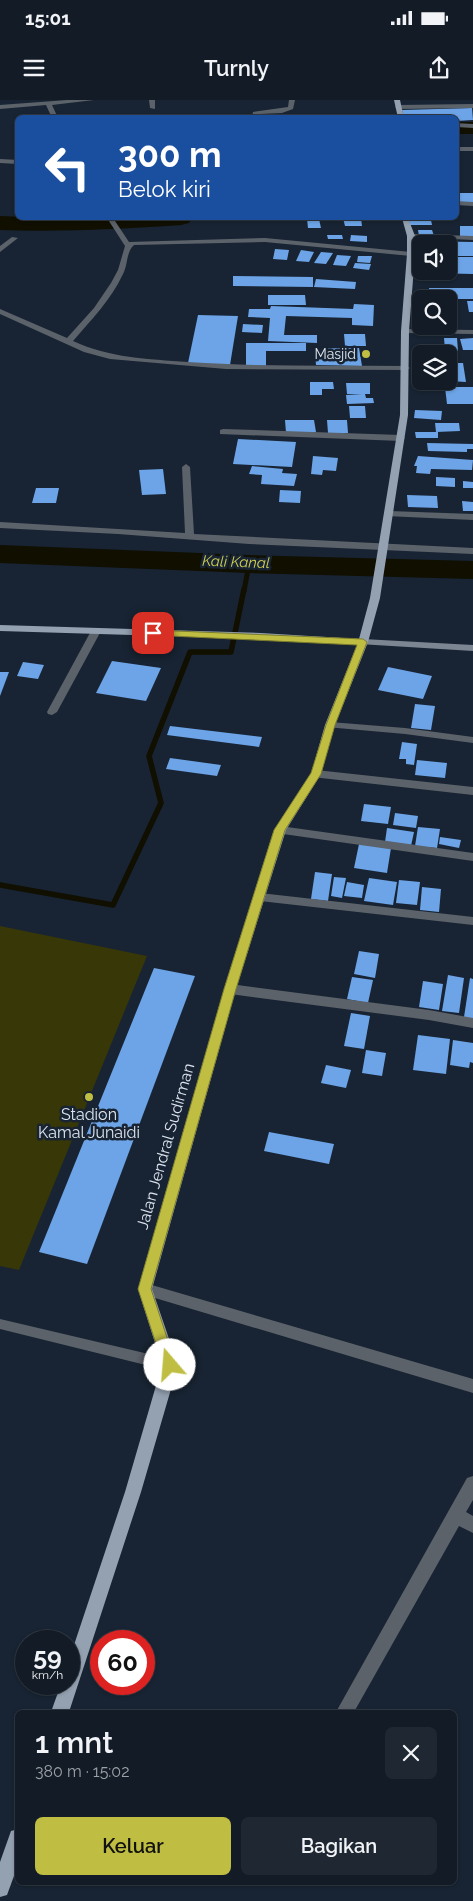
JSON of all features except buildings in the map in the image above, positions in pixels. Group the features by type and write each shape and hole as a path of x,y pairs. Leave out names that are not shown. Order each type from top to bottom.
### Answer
{"main road":[{"path":"397,100 400,115"},
{"name":"Jalan Jendral Sudirman","path":"144,1289 230,989 280,830 316,774 330,725 363,642 374,598 401,438 406,368 405,331 412,254 411,236 406,220"},
{"path":"0,628 261,636 473,648"},
{"path":"61,1710 133,1492 170,1365 144,1289"},
{"path":"0,1888 15,1846"}],"street":[{"path":"0,107 14,103 49,104 91,100"},
{"path":"152,100 153,108"},
{"path":"255,115 255,113 260,112 287,110 291,108 292,100"},
{"path":"49,104 54,115"},
{"path":"398,107 473,106"},
{"path":"459,125 473,126"},
{"path":"459,149 473,149"},
{"path":"0,161 15,162"},
{"path":"459,203 473,204"},
{"path":"68,341 114,287 123,269 128,245 111,220"},
{"path":"411,236 473,238"},
{"path":"0,250 14,238"},
{"path":"128,245 142,242 265,240 412,254"},
{"path":"0,311 87,350 110,357 226,367 406,368"},
{"path":"405,331 473,332"},
{"path":"223,432 401,438"},
{"path":"186,467 190,537"},
{"path":"389,514 473,517"},
{"path":"0,525 109,530 382,550 473,551"},
{"path":"52,712 96,631"},
{"path":"330,725 405,731 473,740"},
{"path":"316,774 473,791"},
{"path":"280,830 473,857"},
{"path":"260,896 473,921"},
{"path":"230,989 429,1015 473,1023"},
{"path":"144,1289 473,1386"},
{"path":"346,1710 473,1484"},
{"path":"456,1514 473,1525"}],"lane":[{"path":"0,1324 170,1365"}],"shaded area":[{"path":"0,926 147,956 19,1270 0,1266"}],"waterway":[{"path":"459,128 473,128"},
{"path":"0,223 48,225 155,220"},
{"name":"Kali Kanal","path":"0,554 249,564 473,570"},
{"path":"244,591 249,564"},
{"path":"0,885 113,905 161,803 149,756 190,652 231,652 244,589"}],"place":[{"name":"Masjid","path":"366,354"},
{"name":"Stadion Kamal Junaidi","path":"89,1097"}],"route":[{"path":"153,633 261,636 363,642 330,725 316,774 280,830 230,989 144,1289 170,1365"}]}
